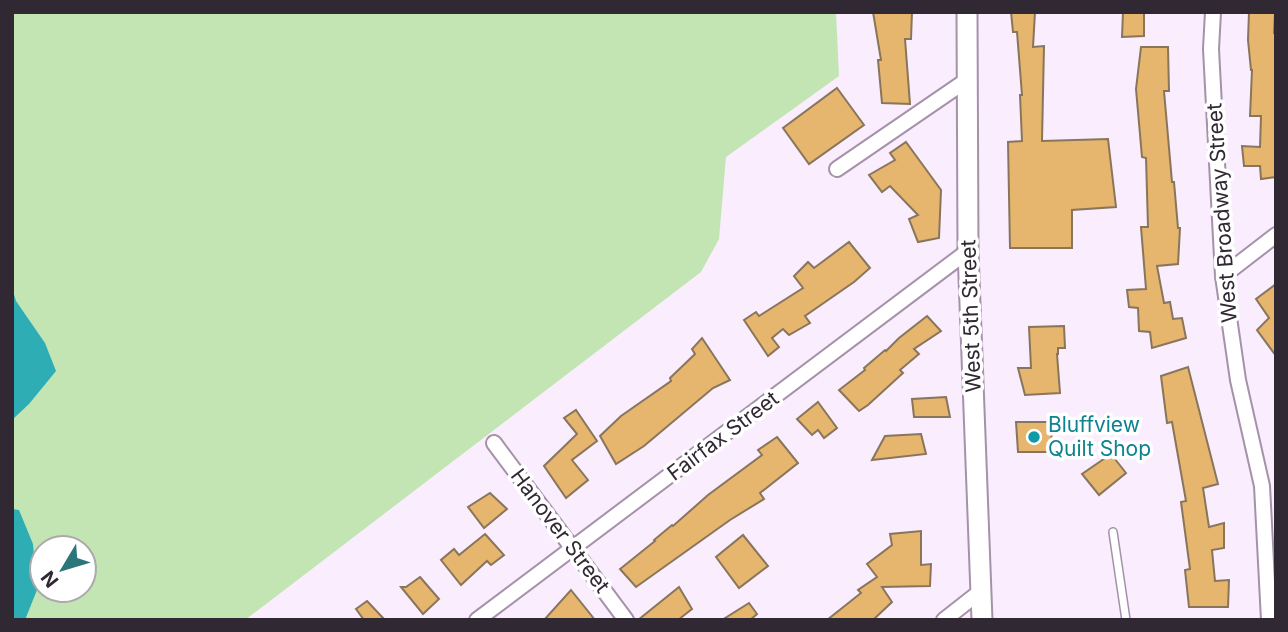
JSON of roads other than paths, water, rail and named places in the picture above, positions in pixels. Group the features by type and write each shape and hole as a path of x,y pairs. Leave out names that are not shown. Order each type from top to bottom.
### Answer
{"main road":[{"name":"West 5th Street","path":"967,12 968,251 982,620"}],"street":[{"name":"West Broadway Street","path":"1213,12 1211,49 1223,276 1238,380 1262,486 1269,620"},
{"path":"837,169 967,80"},
{"path":"1223,276 1276,235"},
{"name":"Fairfax Street","path":"477,620 968,251"},
{"name":"Hanover Street","path":"494,443 626,620"},
{"path":"1262,486 1276,476"},
{"path":"944,620 981,591"}],"lane":[{"path":"1113,532 1126,620"}],"water":[{"path":"12,288 16,301 45,343 56,371 12,420"},
{"path":"12,509 19,510 29,534 28,604 31,604 25,620 12,620"}],"place":[{"name":"Bluffview Quilt Shop","path":"1034,437"}]}
